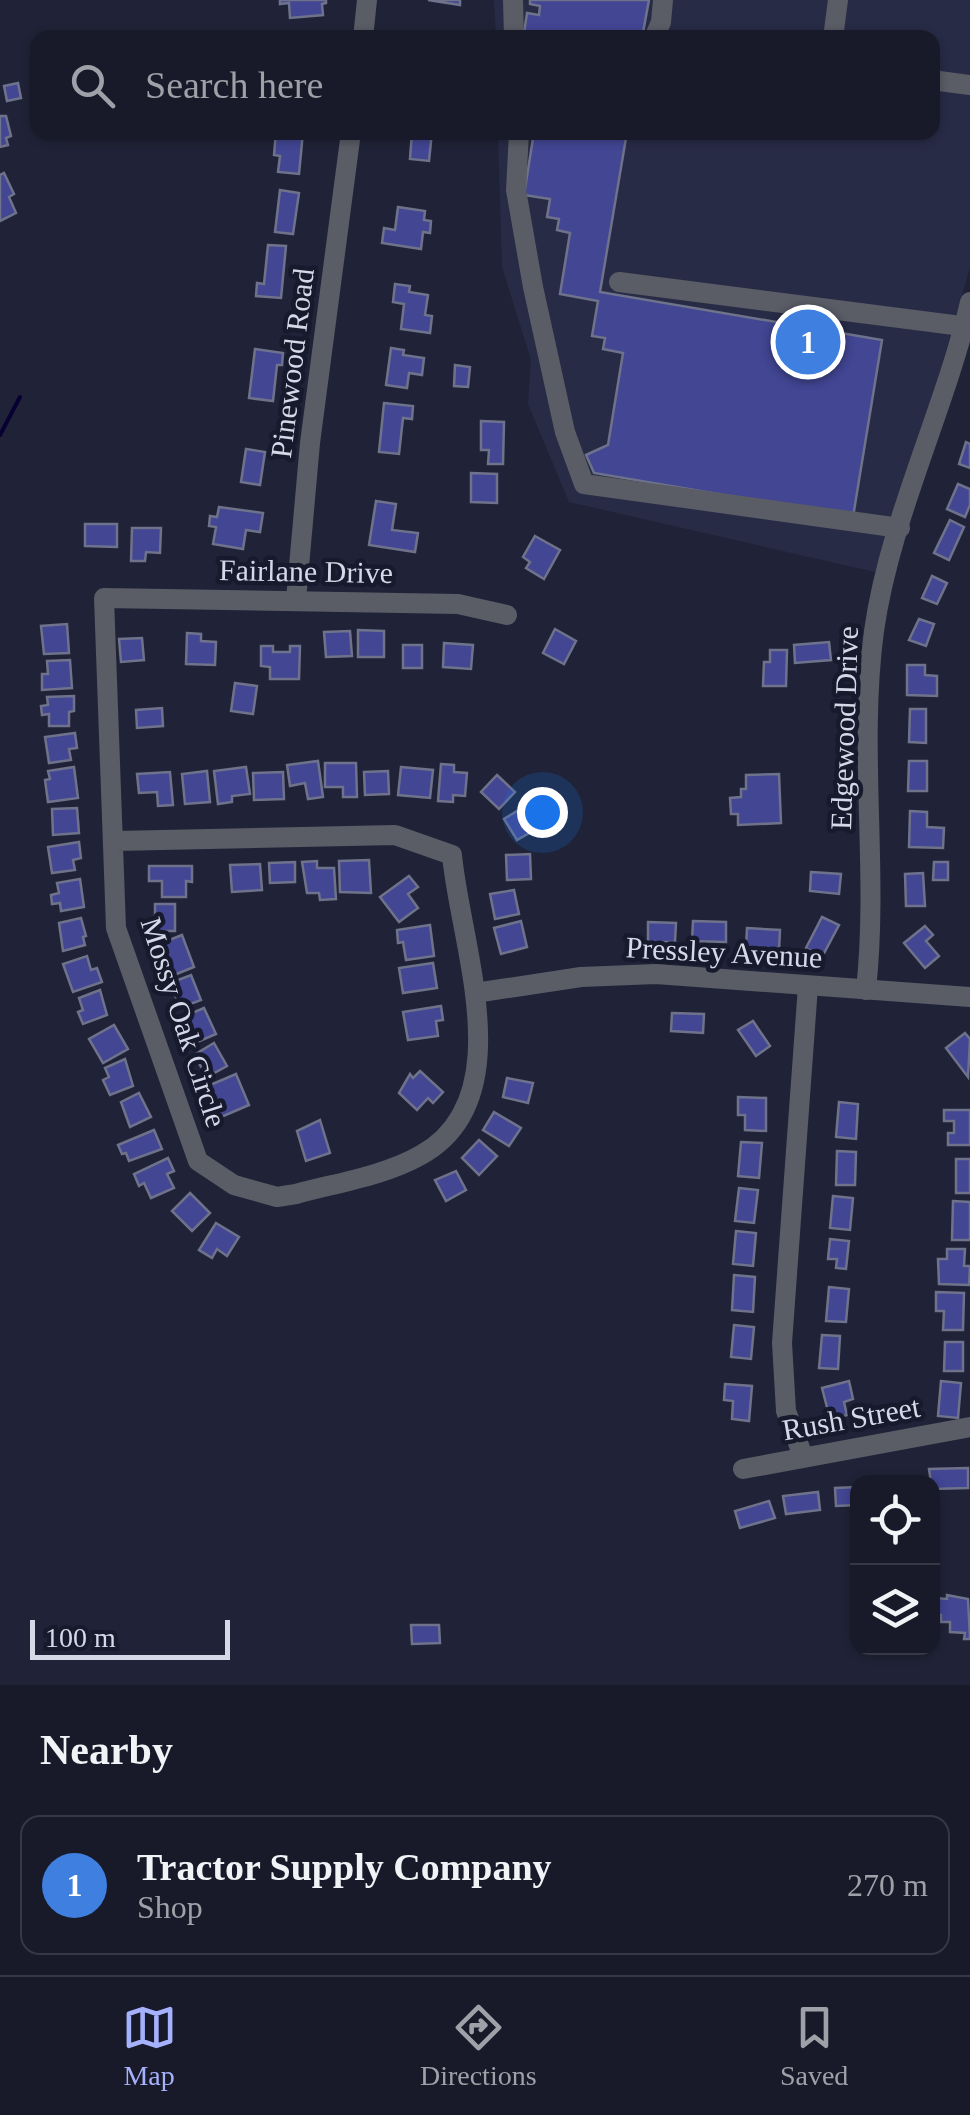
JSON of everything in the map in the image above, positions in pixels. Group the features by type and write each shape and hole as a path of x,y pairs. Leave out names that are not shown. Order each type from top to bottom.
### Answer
{"street":[{"path":"365,30 367,0"},
{"path":"514,0 514,30"},
{"path":"658,30 663,0"},
{"path":"834,30 838,0"},
{"path":"940,81 970,85"},
{"name":"Pinewood Road","path":"296,600 310,443 350,140"},
{"path":"519,140 516,190 534,287 564,432 584,484 900,528"},
{"path":"618,282 967,327"},
{"name":"Edgewood Drive","path":"866,990 869,694 874,630 883,584 967,327 970,302"},
{"name":"Fairlane Drive","path":"104,598 458,604 507,615"},
{"name":"Mossy Oak Circle","path":"104,598 116,928 198,1160 234,1185 277,1197 420,1156 445,1138 472,1094 478,1070 475,992 452,855 396,835 115,841"},
{"name":"Pressley Avenue","path":"475,992 580,977 656,974 970,998"},
{"path":"803,1456 786,1411 782,1342 808,986"},
{"name":"Rush Street","path":"744,1469 970,1427"}],"shaded area":[{"path":"494,0 970,0 970,267 909,479 875,572 569,502 528,404 531,360 502,267 498,140 940,140 940,30 496,30"}],"building":[{"path":"280,0 326,3 322,4 323,15 290,18 289,3 280,4"},
{"path":"428,0 460,0 460,5"},
{"path":"530,0 649,0 643,30 524,30 527,13 539,15 540,6 530,4"},
{"path":"18,83 21,98 7,101 4,86"},
{"path":"0,116 6,116 11,136 6,138 8,145 0,147"},
{"path":"275,140 302,140 299,174 278,172 280,156 274,155"},
{"path":"411,140 431,140 429,161 410,159"},
{"path":"533,140 626,140 600,292 882,340 853,517 594,473 586,455 608,445 623,353 603,349 605,338 592,336 598,301 560,294 570,233 557,230 559,219 547,217 550,199 524,195"},
{"path":"4,173 14,194 9,197 16,213 0,221 0,175"},
{"path":"280,190 299,193 293,234 275,232"},
{"path":"398,207 425,211 424,220 431,221 430,233 423,232 421,249 382,243 384,228 395,230"},
{"path":"268,245 286,246 281,298 256,296 257,283 264,284"},
{"path":"395,284 410,286 409,292 428,295 425,315 432,316 430,333 401,329 404,304 393,302"},
{"path":"391,348 404,350 403,355 424,358 422,375 409,373 407,388 386,385"},
{"path":"255,349 283,353 282,365 277,365 273,401 249,398"},
{"path":"455,365 470,367 468,387 454,386"},
{"path":"384,403 413,406 412,419 403,418 399,454 379,452"},
{"path":"481,421 504,422 503,464 488,464 489,450 481,450"},
{"path":"966,442 970,444 970,468 959,464"},
{"path":"246,449 265,452 260,485 241,482"},
{"path":"471,473 497,474 497,503 471,502"},
{"path":"958,484 970,489 965,517 947,509"},
{"path":"376,501 396,504 392,530 418,533 415,552 369,545"},
{"path":"219,507 263,513 260,532 246,530 243,549 213,544 216,527 209,526 210,516 217,517"},
{"path":"950,520 964,527 949,560 934,553"},
{"path":"85,524 117,524 117,547 85,546"},
{"path":"132,528 161,528 160,553 146,552 145,561 131,561"},
{"path":"535,536 560,550 544,579 526,568 530,562 523,557"},
{"path":"932,576 947,583 937,604 922,598"},
{"path":"919,619 934,624 926,646 909,640"},
{"path":"67,624 69,653 44,654 41,626"},
{"path":"555,629 576,641 564,664 543,653"},
{"path":"358,630 384,631 384,657 358,657"},
{"path":"350,631 352,656 326,657 324,632"},
{"path":"187,633 201,634 201,641 216,642 215,665 186,664"},
{"path":"142,638 144,660 121,662 119,639"},
{"path":"829,642 831,660 795,663 794,645"},
{"path":"444,643 473,645 471,669 443,667"},
{"path":"403,645 422,645 422,668 403,668"},
{"path":"261,646 273,646 273,652 290,652 290,646 300,646 299,679 270,679 270,667 261,666"},
{"path":"770,650 787,650 786,686 763,686 764,662 770,662"},
{"path":"70,660 72,688 42,690 42,674 48,674 47,661"},
{"path":"907,665 925,665 925,675 937,676 937,696 907,695"},
{"path":"235,683 257,686 253,714 231,711"},
{"path":"74,696 69,726 49,726 49,714 42,715 41,706 48,705 47,697"},
{"path":"162,708 163,726 137,728 136,710"},
{"path":"910,709 926,709 926,743 909,742"},
{"path":"75,733 77,748 69,749 71,760 49,763 45,737"},
{"path":"318,761 323,797 308,799 305,783 290,786 287,765"},
{"path":"909,761 927,761 927,791 908,791"},
{"path":"325,763 356,763 357,797 343,797 343,787 325,787"},
{"path":"441,764 454,765 454,772 467,773 465,796 453,795 453,802 438,801"},
{"path":"74,767 78,798 48,802 48,771"},
{"path":"246,767 250,794 232,796 232,802 218,804 214,771"},
{"path":"401,767 433,770 430,798 398,795"},
{"path":"207,771 210,802 185,804 182,774"},
{"path":"388,771 389,794 365,795 364,772"},
{"path":"170,772 173,805 158,806 157,792 139,793 137,774"},
{"path":"283,772 284,799 254,800 253,773"},
{"path":"779,774 781,823 738,825 738,814 731,814 730,798 741,797 741,789 746,789 746,775"},
{"path":"497,775 515,792 499,809 481,792"},
{"path":"525,806 538,828 517,840 504,819"},
{"path":"77,808 79,833 53,835 52,809"},
{"path":"910,811 927,812 927,827 944,828 943,848 909,847"},
{"path":"79,842 81,858 73,860 75,870 52,873 48,847"},
{"path":"530,854 531,879 507,880 506,855"},
{"path":"369,860 371,893 340,892 339,861"},
{"path":"317,861 317,868 334,868 336,899 320,900 319,893 307,893 302,862"},
{"path":"295,862 295,882 270,883 269,863"},
{"path":"934,862 948,862 948,880 933,880"},
{"path":"260,864 262,890 232,892 230,865"},
{"path":"149,866 192,866 192,882 186,881 186,897 162,897 162,881 149,881"},
{"path":"811,872 841,874 839,894 810,891"},
{"path":"923,873 925,906 906,906 905,874"},
{"path":"409,876 418,887 408,894 418,908 399,922 380,897"},
{"path":"80,879 84,907 61,911 60,903 52,904 51,895 59,893 57,883"},
{"path":"514,890 519,914 495,919 490,894"},
{"path":"155,904 175,904 175,931 155,931"},
{"path":"822,917 839,925 822,957 806,948"},
{"path":"81,918 85,945 63,951 59,923"},
{"path":"521,921 527,947 501,954 494,928"},
{"path":"693,921 726,922 726,942 692,941"},
{"path":"648,922 676,923 675,942 648,942"},
{"path":"430,925 434,956 406,960 397,930"},
{"path":"925,926 933,935 926,941 939,956 925,968 904,943"},
{"path":"747,928 780,930 779,951 746,948"},
{"path":"182,935 194,967 169,977 157,945"},
{"path":"87,956 91,970 97,968 102,982 73,992 63,964"},
{"path":"433,963 437,988 403,993 399,968"},
{"path":"191,975 201,1000 180,1008 170,983"},
{"path":"100,990 107,1015 83,1024 78,1012 83,1010 79,998"},
{"path":"441,1006 443,1020 436,1021 438,1036 408,1040 403,1012"},
{"path":"204,1008 216,1034 190,1045 187,1037 191,1035 183,1017"},
{"path":"672,1013 704,1014 703,1033 671,1031"},
{"path":"753,1021 770,1046 756,1056 738,1030"},
{"path":"114,1025 128,1049 103,1063 89,1039"},
{"path":"965,1033 970,1039 968,1077 946,1048"},
{"path":"214,1043 227,1066 207,1077 194,1055"},
{"path":"125,1059 133,1086 110,1095 103,1080 109,1077 105,1068"},
{"path":"420,1071 443,1092 433,1103 428,1098 417,1110 399,1093 410,1074 413,1078"},
{"path":"236,1074 249,1105 221,1117 208,1086"},
{"path":"507,1078 533,1083 528,1103 503,1097"},
{"path":"139,1093 151,1117 130,1127 121,1102"},
{"path":"738,1097 766,1098 766,1131 745,1130 745,1115 738,1115"},
{"path":"839,1102 858,1104 856,1139 836,1137"},
{"path":"944,1110 970,1110 970,1145 948,1145 954,1121 944,1121"},
{"path":"494,1112 521,1128 509,1146 483,1130"},
{"path":"320,1120 330,1153 306,1161 297,1131"},
{"path":"154,1130 162,1149 129,1161 126,1153 122,1154 118,1145"},
{"path":"479,1140 497,1156 479,1175 462,1158"},
{"path":"741,1142 762,1143 759,1178 738,1176"},
{"path":"837,1151 856,1152 855,1185 836,1185"},
{"path":"168,1158 174,1171 167,1174 174,1188 151,1198 134,1174"},
{"path":"956,1159 970,1159 970,1193 956,1193"},
{"path":"456,1171 466,1190 446,1201 435,1180"},
{"path":"739,1188 758,1190 754,1223 735,1221"},
{"path":"190,1193 210,1213 192,1231 172,1211"},
{"path":"833,1196 853,1198 850,1230 830,1228"},
{"path":"953,1201 970,1202 970,1240 952,1240"},
{"path":"216,1223 239,1237 227,1256 217,1249 212,1258 199,1250"},
{"path":"736,1231 756,1233 753,1266 733,1264"},
{"path":"830,1239 849,1241 846,1269 836,1268 837,1259 828,1259"},
{"path":"947,1249 965,1249 964,1266 970,1266 969,1285 939,1284 938,1259 947,1259"},
{"path":"734,1275 755,1277 753,1312 732,1310"},
{"path":"829,1287 849,1289 846,1322 826,1321"},
{"path":"936,1292 964,1293 963,1330 943,1330 944,1311 936,1311"},
{"path":"734,1325 754,1327 751,1359 731,1357"},
{"path":"822,1335 840,1336 838,1369 819,1368"},
{"path":"945,1342 963,1342 963,1371 944,1371"},
{"path":"849,1381 853,1399 844,1402 847,1415 830,1419 822,1388"},
{"path":"941,1381 961,1383 958,1418 938,1416"},
{"path":"725,1384 752,1386 749,1421 732,1419 733,1401 724,1400"},
{"path":"968,1468 968,1488 940,1489 940,1475 930,1475 929,1469"},
{"path":"850,1487 850,1505 836,1506 835,1488"},
{"path":"818,1492 820,1510 786,1514 783,1496"},
{"path":"769,1501 775,1518 740,1528 735,1511"},
{"path":"947,1595 968,1599 970,1639 964,1639 965,1633 950,1632 950,1622 941,1622 940,1598 947,1599"},
{"path":"411,1625 439,1625 440,1643 412,1644"}],"waterway":[{"path":"0,435 20,397"}],"place":[{"name":"Tractor Supply Company","path":"808,342"}]}
